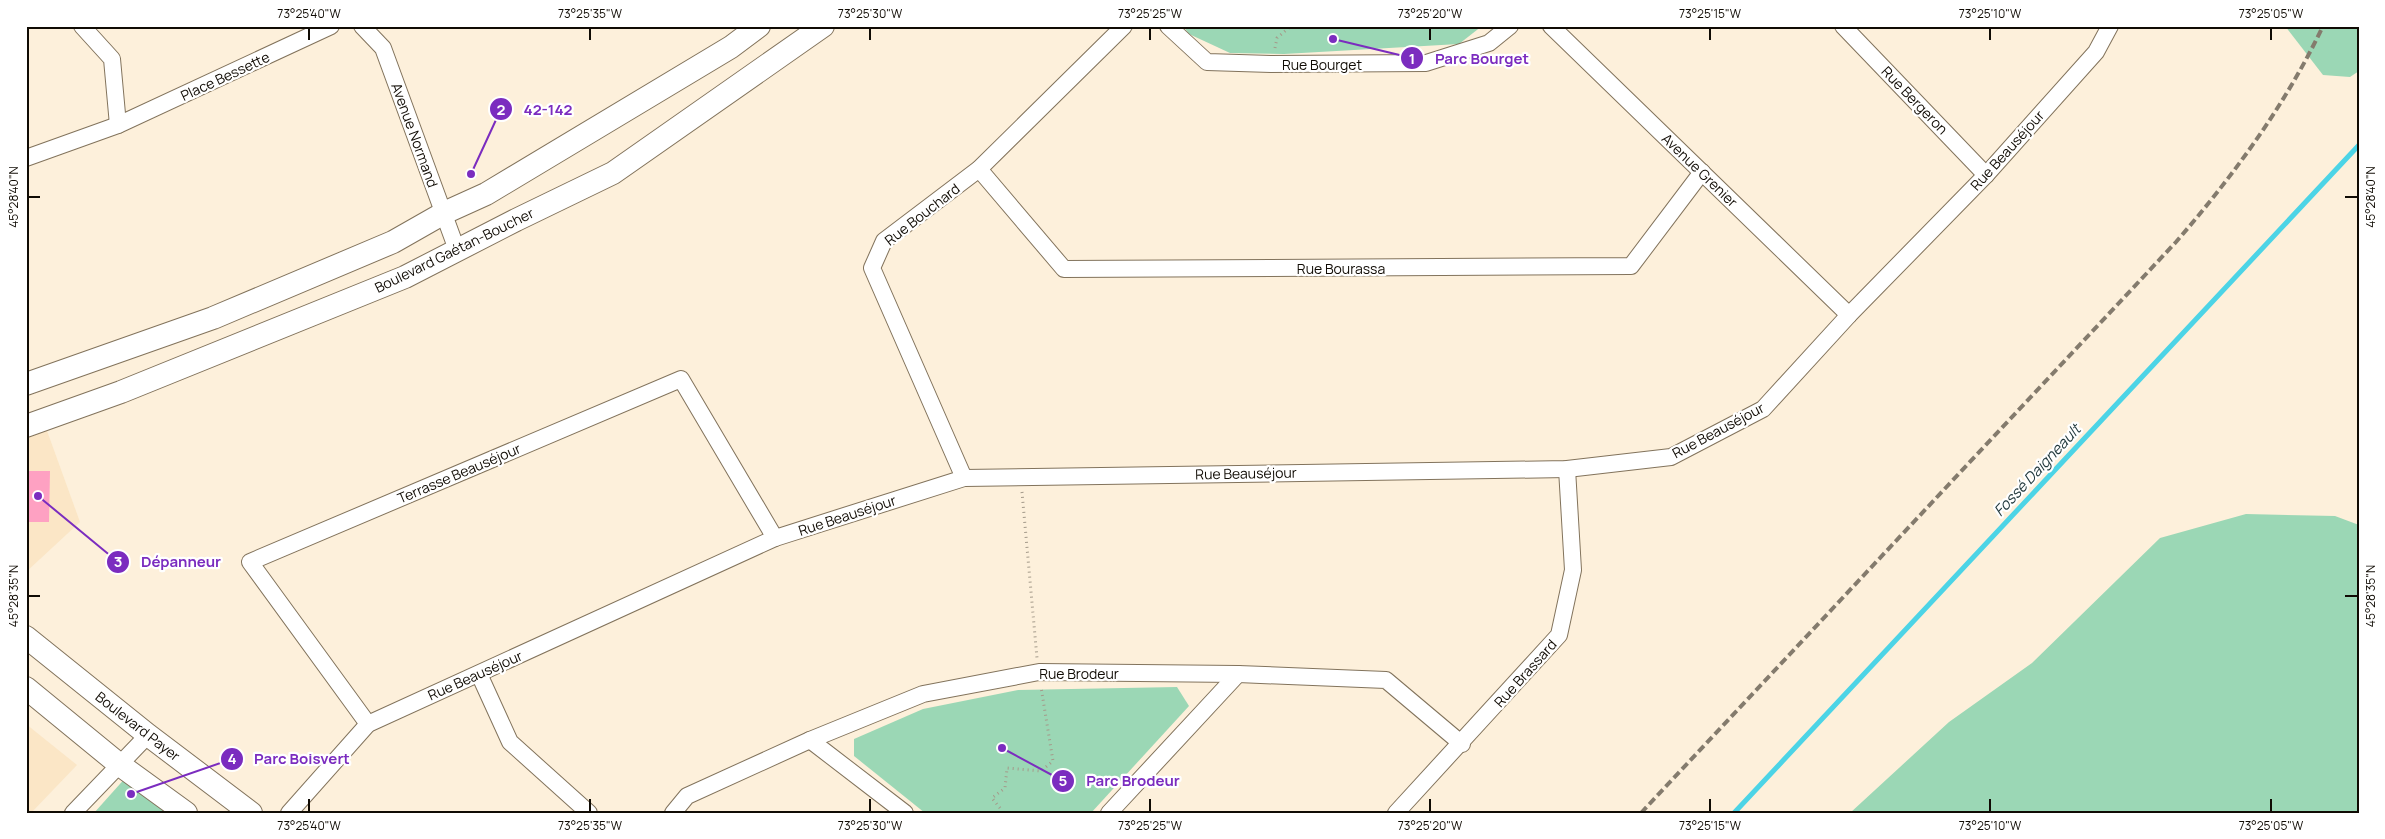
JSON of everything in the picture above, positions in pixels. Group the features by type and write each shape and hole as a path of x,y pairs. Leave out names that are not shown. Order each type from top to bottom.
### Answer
{"main road":[{"path":"26,384 213,318 393,242 444,213 486,194 731,47 758,26"},
{"name":"Boulevard Gaétan-Boucher","path":"26,426 121,392 378,288 613,173 823,26"},
{"name":"Boulevard Payer","path":"26,637 148,735 251,813"},
{"path":"26,688 120,765 186,813"}],"street":[{"path":"82,26 112,59 118,125"},
{"name":"Place Bessette","path":"26,158 118,125 331,26"},
{"name":"Avenue Normand","path":"362,26 383,48 457,250"},
{"name":"Rue Bouchard","path":"964,478 872,268 884,241 979,169 1124,26"},
{"name":"Rue Bourget","path":"1168,26 1207,62 1271,64 1426,64 1489,43 1510,26"},
{"name":"Avenue Grenier","path":"1551,26 1850,315"},
{"name":"Rue Beauséjour","path":"289,813 368,724 775,538 964,478 1567,469 1671,456 1763,409 1850,315 1986,175 2096,52 2110,26"},
{"name":"Rue Bergeron","path":"1850,28 1986,175"},
{"name":"Rue Bourassa","path":"979,169 1064,269 1631,266 1702,172"},
{"name":"Terrasse Beauséjour","path":"368,724 250,562 680,379 775,538"},
{"name":"Rue Brassard","path":"1396,813 1462,744 1559,635 1572,570 1567,469"},
{"name":"Rue Brodeur","path":"674,813 687,796 810,740 923,694 1039,672 1238,674 1386,680 1462,744"},
{"path":"479,674 510,742 589,813"},
{"path":"1109,813 1238,674"},
{"path":"73,813 148,735"},
{"path":"810,740 904,813"}],"path":[{"path":"1271,64 1277,38 1291,26"},
{"path":"1000,813 1000,808 992,798 1006,788 1007,768 1041,771 1053,761 1039,672 1021,477"}],"shaded area":[{"path":"46,428 80,522 26,572 26,435"},
{"path":"26,724 77,765 31,813 26,813"}],"green space":[{"path":"1183,26 1482,26 1459,44 1284,54 1230,53 1189,34"},
{"path":"2285,26 2359,26 2359,71 2350,77 2323,75"},
{"path":"2246,514 2335,516 2359,525 2359,813 1850,813 1949,722 2032,663 2160,538"},
{"path":"1177,687 1189,706 1091,813 925,813 854,756 854,739 923,709 1018,690"},
{"path":"128,775 175,813 94,813"}],"building":[{"path":"26,471 50,471 49,522 26,522"}],"waterway":[{"name":"Fossé Daigneault","path":"1734,813 2359,145"}],"railway":[{"path":"1641,813 2176,242 2218,192 2257,139 2292,84 2323,26"}],"place":[{"name":"Parc Bourget","path":"1333,39"},
{"name":"42-142","path":"471,174"},
{"name":"Dépanneur","path":"38,496"},
{"name":"Parc Brodeur","path":"1002,748"},
{"name":"Parc Boisvert","path":"131,794"}]}
